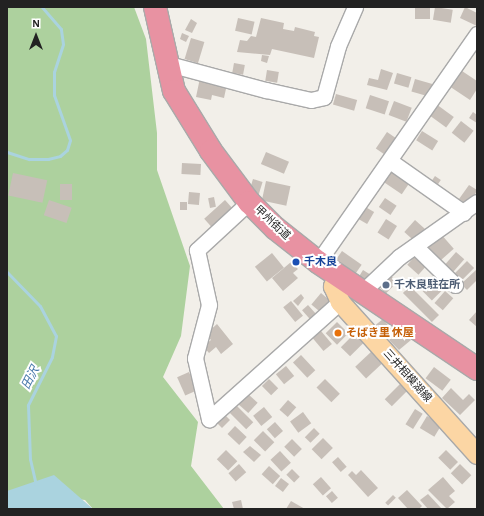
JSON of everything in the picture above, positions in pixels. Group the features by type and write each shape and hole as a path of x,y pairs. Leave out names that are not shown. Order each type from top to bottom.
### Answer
{"highway":[{"name":"甲州街道","path":"155,7 166,62 182,107 249,202 275,228 337,276 474,363"}],"main road":[{"name":"三井相模湖線","path":"337,276 333,286 340,302 477,454"}],"street":[{"path":"166,62 266,90 311,100 324,97 338,46 355,7"},
{"path":"318,262 390,161 477,34"},
{"path":"390,161 464,214"},
{"path":"249,202 198,250 209,305 195,358 209,419 340,302"},
{"path":"362,292 415,246 464,214 477,202"},
{"path":"415,246 454,285"}],"green space":[{"path":"7,7 134,7 146,39 157,133 157,170 190,266 181,336 163,377 198,422 191,466 224,509 93,509 85,500 7,491"}],"water":[{"path":"54,475 93,509 7,509 7,491"}],"building":[{"path":"415,7 430,7 430,19 415,19"},
{"path":"435,7 453,10 451,23 433,20"},
{"path":"465,7 477,13 477,26 460,18"},
{"path":"238,18 255,22 252,34 235,31"},
{"path":"261,18 284,23 283,29 294,31 295,27 315,32 314,36 319,37 314,58 272,49 270,55 237,52 240,40 247,41 251,36 256,37"},
{"path":"191,19 197,23 192,33 185,30"},
{"path":"182,33 189,36 186,42 180,39"},
{"path":"191,38 204,42 198,63 185,59"},
{"path":"262,55 269,56 267,63 261,61"},
{"path":"234,63 245,65 243,75 232,73"},
{"path":"381,69 393,73 387,90 367,85 369,78 378,80"},
{"path":"459,69 477,81 477,89 470,100 449,86"},
{"path":"267,70 279,72 277,83 265,81"},
{"path":"397,73 411,77 408,88 394,84"},
{"path":"200,78 227,84 224,98 212,95 211,100 196,97"},
{"path":"415,79 433,84 430,97 411,91"},
{"path":"336,94 357,100 354,111 333,105"},
{"path":"370,95 389,101 385,114 366,108"},
{"path":"394,101 412,108 406,122 389,115"},
{"path":"436,104 454,117 446,127 428,115"},
{"path":"473,112 477,115 477,123 469,118"},
{"path":"461,121 474,131 464,143 452,133"},
{"path":"422,131 438,141 432,150 416,140"},
{"path":"387,132 396,138 385,155 376,149"},
{"path":"266,152 289,162 284,174 261,164"},
{"path":"182,163 201,164 200,175 181,174"},
{"path":"390,167 411,181 402,194 381,180"},
{"path":"13,173 47,180 42,203 8,195"},
{"path":"435,176 441,180 436,187 430,183"},
{"path":"253,179 263,182 258,195 249,192"},
{"path":"266,181 290,186 286,206 262,201"},
{"path":"60,184 72,184 72,200 60,200"},
{"path":"469,185 477,190 470,206 459,199"},
{"path":"189,192 200,193 199,205 188,204"},
{"path":"214,197 216,207 210,208 208,198"},
{"path":"385,198 397,206 390,215 379,207"},
{"path":"49,200 72,208 66,223 44,215"},
{"path":"225,200 235,211 214,230 204,219"},
{"path":"180,202 187,202 187,210 180,210"},
{"path":"362,205 374,212 367,224 355,217"},
{"path":"386,219 397,226 389,239 378,233"},
{"path":"415,220 426,230 415,242 404,232"},
{"path":"440,233 454,249 438,263 424,247"},
{"path":"342,251 362,265 354,275 335,262"},
{"path":"456,252 464,259 452,274 444,266"},
{"path":"272,253 284,268 267,282 255,267"},
{"path":"416,255 427,265 418,275 407,265"},
{"path":"467,261 474,268 460,282 453,275"},
{"path":"291,262 298,269 293,273 298,278 283,291 272,278"},
{"path":"363,270 371,275 366,282 358,278"},
{"path":"476,270 477,280 467,290 461,284"},
{"path":"388,273 397,282 386,294 377,284"},
{"path":"434,280 443,289 432,301 423,291"},
{"path":"410,286 439,315 432,322 403,293"},
{"path":"445,291 453,298 443,310 435,303"},
{"path":"321,293 334,304 324,315 311,304"},
{"path":"301,294 304,298 298,306 293,301"},
{"path":"291,301 303,316 295,322 283,307"},
{"path":"308,305 318,316 312,322 302,310"},
{"path":"477,311 477,327 469,320"},
{"path":"383,319 392,330 384,336 375,325"},
{"path":"337,322 348,333 337,345 326,333"},
{"path":"217,324 233,344 221,354 216,347 209,353 203,346 211,340 206,334"},
{"path":"401,330 411,340 399,350 389,340"},
{"path":"321,331 332,344 324,351 313,338"},
{"path":"355,333 364,342 350,356 341,347"},
{"path":"372,351 383,363 366,378 355,367"},
{"path":"301,355 315,370 307,378 293,363"},
{"path":"286,366 294,376 284,384 276,374"},
{"path":"434,367 451,380 442,391 426,378"},
{"path":"189,372 197,390 185,396 177,377"},
{"path":"269,379 278,388 271,395 262,386"},
{"path":"325,379 340,394 331,402 317,387"},
{"path":"401,383 408,390 392,406 385,399"},
{"path":"451,388 463,400 469,394 475,400 460,415 442,398"},
{"path":"248,394 258,403 248,413 239,404"},
{"path":"288,400 296,407 288,417 279,410"},
{"path":"237,406 253,422 246,429 230,413"},
{"path":"264,407 272,417 261,426 253,416"},
{"path":"415,409 423,414 413,429 405,424"},
{"path":"303,412 311,423 298,433 290,421"},
{"path":"225,415 230,420 222,428 216,422"},
{"path":"427,416 442,425 434,437 420,428"},
{"path":"275,422 283,431 275,438 267,429"},
{"path":"235,426 247,437 239,445 227,434"},
{"path":"314,428 320,434 310,443 305,437"},
{"path":"263,431 274,442 265,452 254,440"},
{"path":"323,438 333,448 322,459 312,449"},
{"path":"292,439 302,449 294,457 284,447"},
{"path":"250,446 261,455 254,462 243,452"},
{"path":"226,450 237,461 228,471 217,459"},
{"path":"446,450 458,462 450,470 438,458"},
{"path":"280,451 291,463 281,472 270,460"},
{"path":"338,457 347,467 341,472 332,462"},
{"path":"239,464 246,472 236,481 228,473"},
{"path":"460,464 471,475 462,485 451,473"},
{"path":"269,466 280,476 273,484 262,474"},
{"path":"292,469 300,477 294,482 286,475"},
{"path":"361,470 378,488 368,497 348,475 352,471 356,475"},
{"path":"321,477 331,488 323,496 313,484"},
{"path":"443,477 455,491 449,496 455,502 447,509 428,490"},
{"path":"281,478 289,484 283,492 275,486"},
{"path":"407,490 422,506 419,509 408,509 398,498"},
{"path":"332,491 338,498 332,503 326,496"},
{"path":"428,494 442,509 428,509 420,500"},
{"path":"393,495 396,498 388,506 385,503"},
{"path":"241,500 243,509 234,509 232,502"},
{"path":"291,501 305,509 286,509"}],"waterway":[{"name":"田沢","path":"7,152 29,159 48,159 60,156 67,150 70,140 54,95 54,72 63,44 61,29 42,7"},
{"name":"田沢","path":"7,272 40,306 56,336 52,357 28,405 30,459 36,484"}],"place":[{"name":"千木良","path":"296,262"},
{"name":"千木良駐在所","path":"386,285"},
{"name":"そばき里 休屋","path":"338,333"}]}
